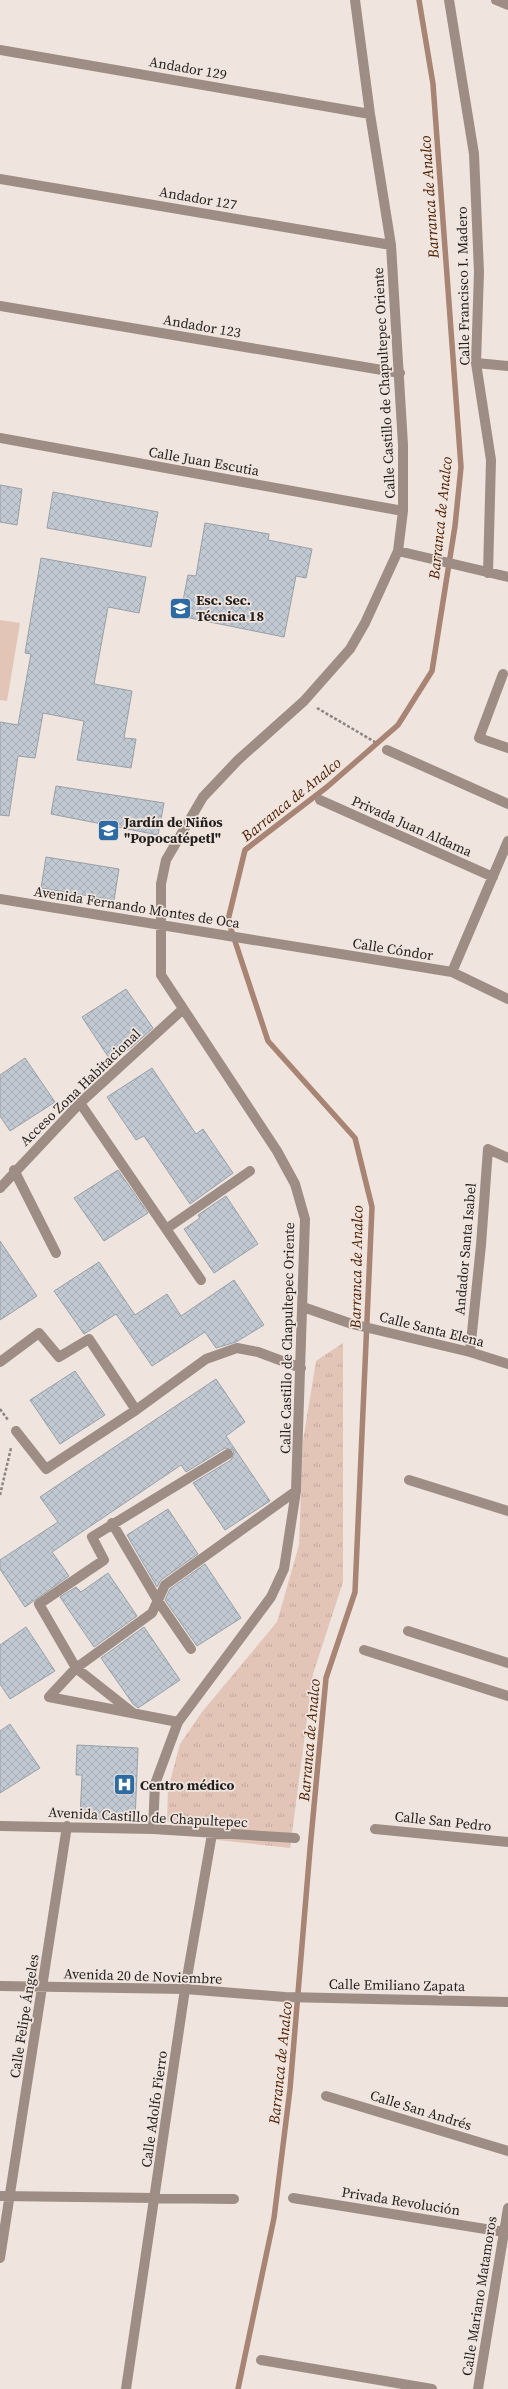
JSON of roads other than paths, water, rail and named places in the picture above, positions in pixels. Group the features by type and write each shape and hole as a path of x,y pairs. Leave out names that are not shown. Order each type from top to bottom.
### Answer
{"street":[{"name":"Calle Castillo de Chapultepec Oriente","path":"153,1829 155,1784 178,1722 271,1597 284,1569 296,1491 302,1368 305,1219 295,1184 276,1151 182,1010 161,975 161,884 166,860 203,798 238,760 304,701 350,649 365,623 398,551 403,511 400,373 391,245 370,114 356,0"},
{"name":"Calle Francisco I. Madero","path":"449,0 474,154 479,272 476,363 491,460 488,573"},
{"path":"496,0 508,5"},
{"name":"Andador 129","path":"0,50 370,114"},
{"name":"Andador 127","path":"0,179 391,245"},
{"name":"Andador 123","path":"0,306 400,373"},
{"path":"476,363 508,366"},
{"name":"Calle Juan Escutia","path":"0,438 403,511"},
{"path":"398,551 465,569 508,577"},
{"path":"503,674 479,738 508,748"},
{"path":"387,750 508,804"},
{"name":"Privada Juan Aldama","path":"320,800 493,877"},
{"path":"452,972 508,841"},
{"name":"Avenida Fernando Montes de Oca","path":"0,899 214,933 269,944"},
{"name":"Calle Cóndor","path":"269,944 452,972 508,999"},
{"name":"Acceso Zona Habitacional","path":"0,1188 14,1170 80,1103 182,1010"},
{"path":"80,1103 201,1280"},
{"name":"Andador Santa Isabel","path":"470,1352 481,1245 488,1149 508,1158"},
{"path":"14,1170 56,1253"},
{"path":"166,1229 250,1171"},
{"name":"Calle Santa Elena","path":"303,1307 352,1324 470,1352 508,1364"},
{"path":"0,1362 39,1333 59,1357 89,1339 136,1410"},
{"path":"16,1431 46,1469 136,1410 206,1360 237,1348 258,1352 302,1368"},
{"path":"134,1714 76,1668 39,1604 104,1560 92,1537 112,1523 228,1454"},
{"path":"409,1480 508,1511"},
{"path":"178,1722 49,1697 76,1668 152,1613 165,1585 296,1491"},
{"path":"112,1523 158,1601 191,1649"},
{"path":"408,1631 508,1663"},
{"path":"364,1650 508,1696"},
{"name":"Avenida Castillo de Chapultepec","path":"0,1826 67,1826 153,1829 212,1834 295,1838"},
{"name":"Calle Felipe Ángeles","path":"0,2258 5,2196 43,1987 67,1826"},
{"name":"Calle San Pedro","path":"375,1829 508,1842"},
{"name":"Calle Adolfo Fierro","path":"126,2389 156,2198 186,1989 212,1834"},
{"name":"Avenida 20 de Noviembre","path":"0,1986 186,1989 285,1997"},
{"name":"Calle Emiliano Zapata","path":"285,1997 508,2002"},
{"name":"Calle San Andrés","path":"326,2096 508,2150"},
{"path":"5,2196 234,2199"},
{"name":"Privada Revolución","path":"293,2198 504,2232"},
{"name":"Calle Mariano Matamoros","path":"478,2389 508,2208"},
{"path":"261,2360 432,2389"}],"waterway":[{"name":"Barranca de Analco","path":"238,2389 274,2218 290,2089 326,1678 355,1592 372,1207 355,1138 268,1041 228,920 245,850 327,787 398,725 432,671 455,526 461,467 433,84 419,0"}],"place":[{"name":"Esc. Sec. Técnica 18","path":"180,608"},
{"name":"Jardín de Niños \"Popocatépetl\"","path":"108,830"},
{"name":"Centro médico","path":"124,1785"}]}
